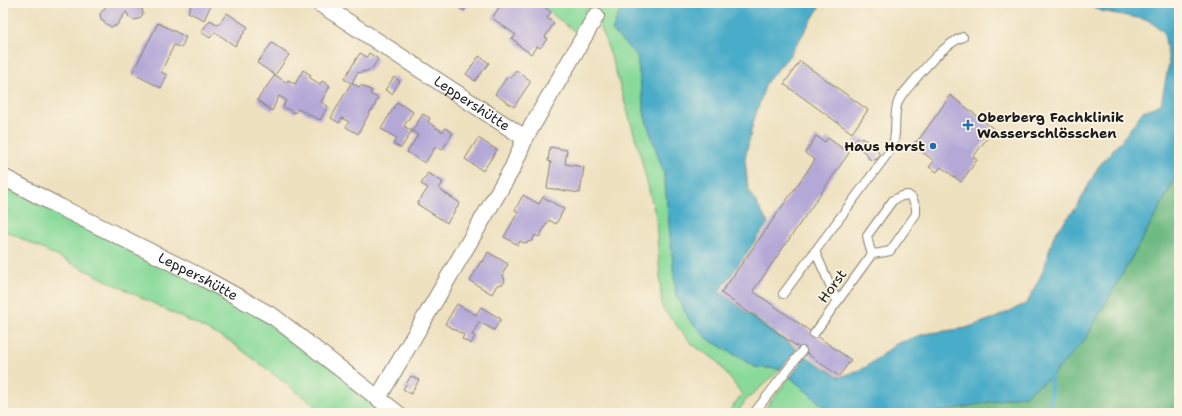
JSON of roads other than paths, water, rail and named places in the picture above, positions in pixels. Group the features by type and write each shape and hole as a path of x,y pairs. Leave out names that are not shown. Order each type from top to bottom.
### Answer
{"street":[{"name":"Leppershütte","path":"319,3 525,138"},
{"name":"Leppershütte","path":"378,398 513,167 525,138 596,16"},
{"name":"Leppershütte","path":"3,177 60,207 206,279 274,317 397,413"}],"lane":[{"path":"782,294 892,148 896,132 897,103 901,96 942,51 955,40 963,37"},
{"path":"902,196 912,198 916,207 916,214 890,250 872,254 867,236 893,200 902,196"},
{"path":"815,251 837,301"},
{"name":"Horst","path":"814,334 872,254"},
{"path":"754,413 802,351"}],"water":[{"path":"637,3 822,3 790,55 766,83 753,123 745,159 748,189 768,223 719,292 797,349 781,369 755,367 708,339 690,321 676,296 664,174 645,117 637,56 612,31 619,13"},
{"path":"1087,3 1179,3 1179,171 1162,204 1086,338 1051,377 1025,395 933,413 831,413 790,377 806,356 839,377 866,367 896,344 924,334 966,328 997,317 1027,303 1043,271 1054,235 1078,205 1098,167 1125,136 1143,111 1161,104 1169,63 1164,32 1148,20 1101,11"}],"waterway":[{"path":"1050,413 1051,377"}],"place":[{"name":"Oberberg Fachklinik Wasserschlösschen","path":"968,125"},
{"name":"Haus Horst","path":"933,146"}]}
